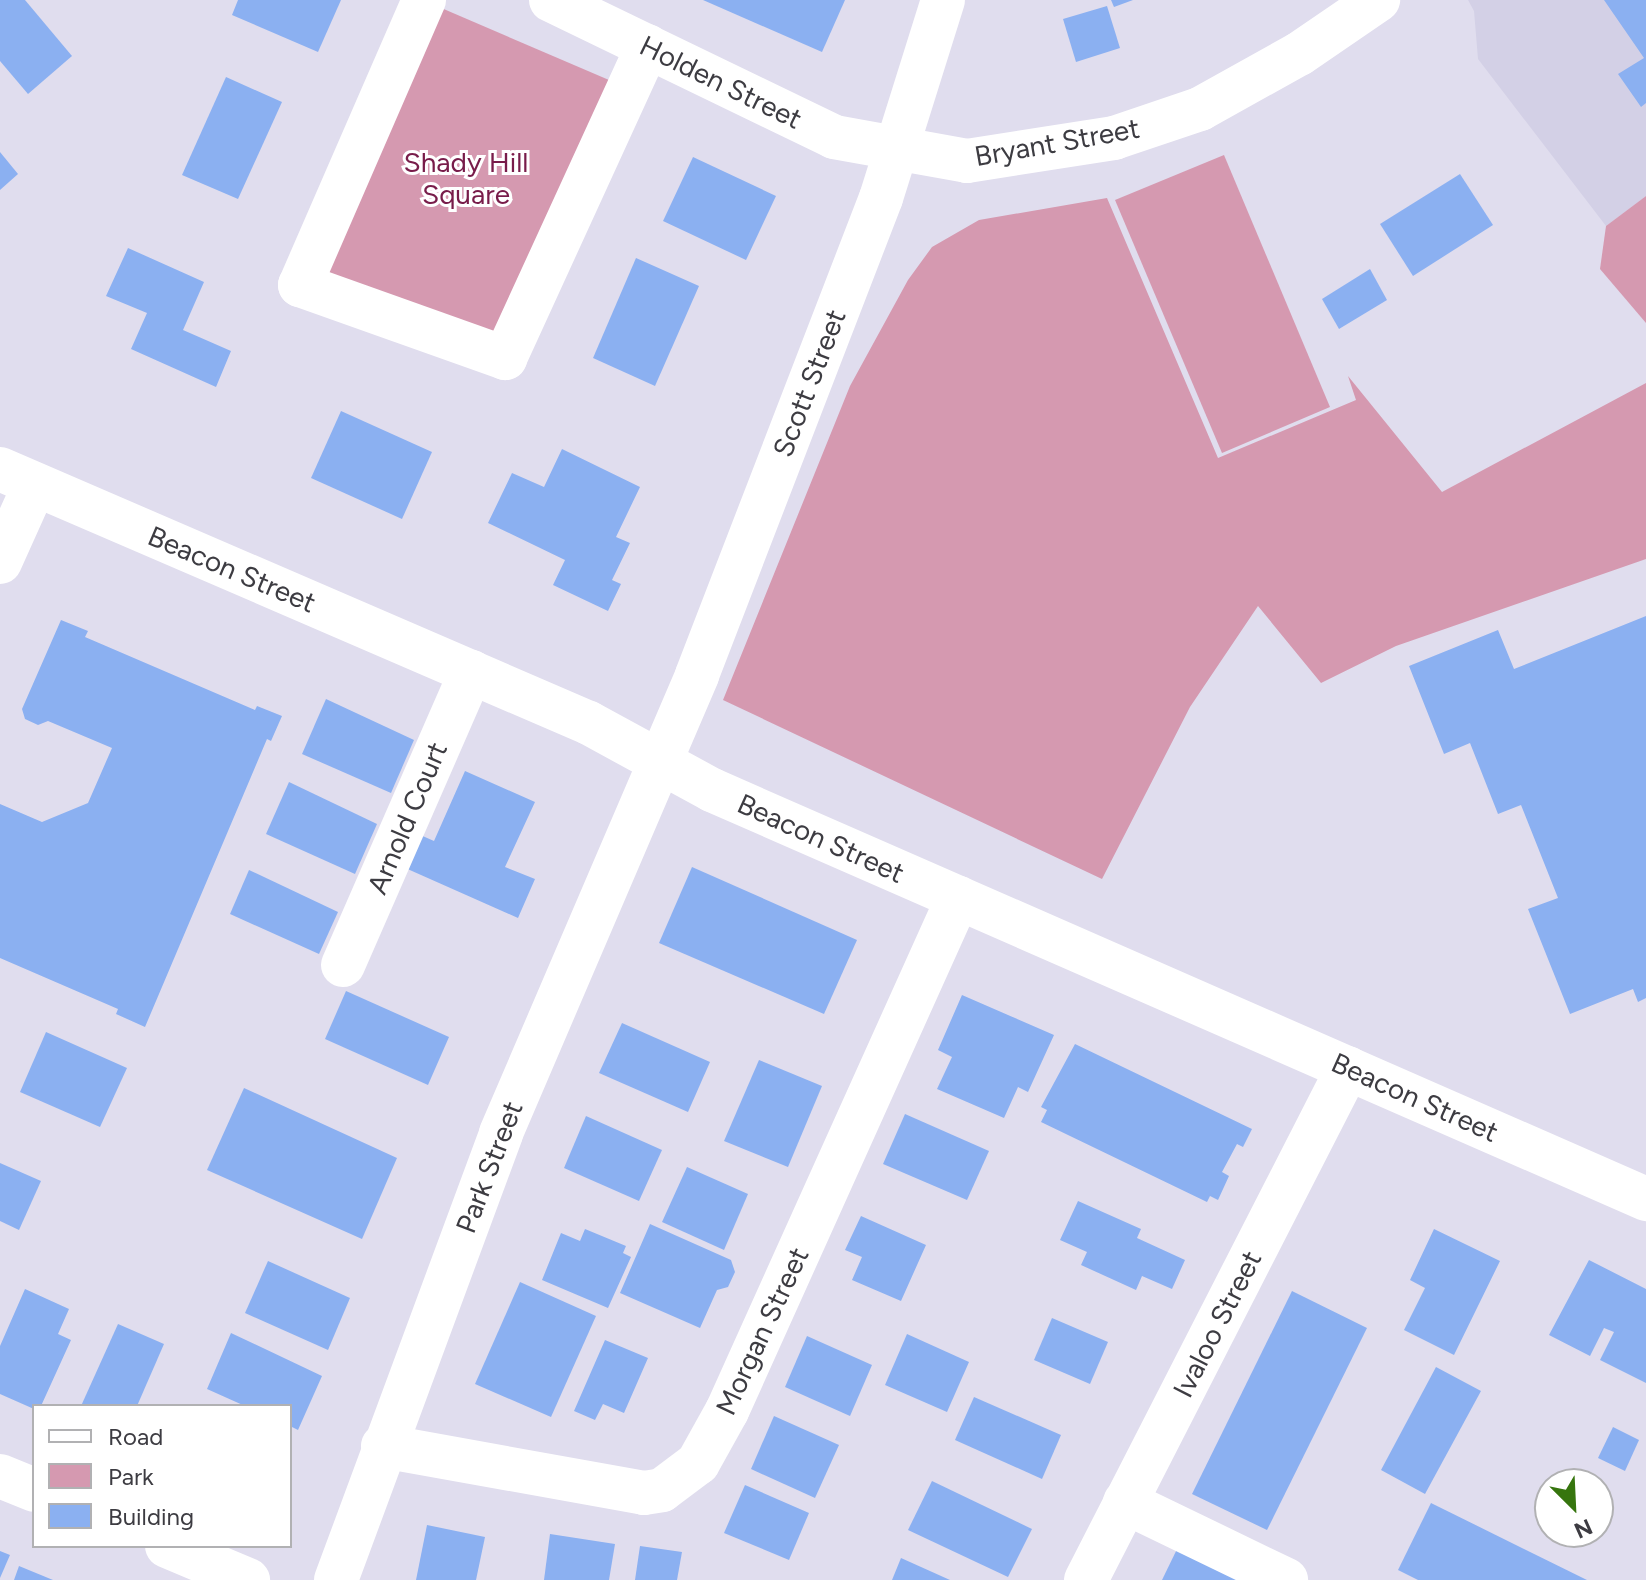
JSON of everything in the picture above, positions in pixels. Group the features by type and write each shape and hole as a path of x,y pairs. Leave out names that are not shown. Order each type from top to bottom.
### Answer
{"street":[{"path":"424,0 300,285 505,358 648,46"},
{"name":"Holden Street","path":"551,0 834,137 896,145"},
{"name":"Scott Street","path":"659,761 697,675 881,198 943,0"},
{"name":"Bryant Street","path":"896,145 967,161 1114,138 1200,109 1299,54 1378,0"},
{"path":"0,562 18,476"},
{"name":"Beacon Street","path":"18,476 589,723 712,790 1646,1199"},
{"name":"Arnold Court","path":"343,965 471,672"},
{"name":"Park Street","path":"336,1580 501,1133 659,761"},
{"name":"Morgan Street","path":"383,1446 644,1493 662,1490 698,1463 727,1411 958,898"},
{"name":"Ivaloo Street","path":"1086,1580 1348,1068"},
{"path":"0,1476 32,1489"},
{"path":"1125,1502 1286,1580"},
{"path":"172,1548 248,1580"}],"shaded area":[{"path":"1468,0 1646,0 1646,196 1606,226 1478,59 1474,11"}],"green space":[{"name":"Shady Hill Square","path":"432,4 616,83 499,353 315,274"},
{"path":"1224,155 1330,407 1222,453 1115,200"},
{"path":"1646,196 1646,323 1600,269 1606,226"},
{"path":"1107,198 1218,458 1356,400 1348,376 1442,492 1646,383 1646,559 1396,646 1321,683 1258,606 1190,707 1102,879 723,700 850,386 908,280 932,247 979,220"}],"building":[{"path":"0,0 25,0 72,56 28,94 0,61"},
{"path":"238,0 341,0 318,52 232,15"},
{"path":"703,0 845,0 822,52"},
{"path":"1111,0 1133,0 1114,7"},
{"path":"1604,0 1646,0 1646,103 1641,107 1618,74 1644,58"},
{"path":"1107,6 1120,48 1076,62 1063,19"},
{"path":"226,77 282,102 238,199 182,175"},
{"path":"0,152 18,174 0,190"},
{"path":"693,157 776,196 746,260 663,221"},
{"path":"1460,174 1493,225 1413,276 1380,224"},
{"path":"128,248 204,282 183,330 231,351 216,387 131,349 147,313 106,296"},
{"path":"636,258 699,286 655,386 593,358"},
{"path":"1370,269 1387,300 1339,329 1322,299"},
{"path":"341,411 432,452 402,519 311,478"},
{"path":"562,449 640,487 616,537 630,543 612,580 621,584 608,611 553,585 565,560 488,523 512,473 544,487"},
{"path":"1646,616 1646,998 1638,1002 1633,989 1570,1014 1528,909 1558,898 1521,805 1498,814 1470,743 1444,754 1409,666 1498,630 1514,669"},
{"path":"61,620 88,631 85,637 255,710 257,706 282,716 271,741 267,739 145,1027 116,1014 118,1009 0,958 0,804 42,822 88,803 112,748 48,721 38,725 25,719 22,709"},
{"path":"326,699 414,740 391,793 302,754"},
{"path":"465,771 535,802 505,867 535,879 518,918 403,867 418,834 434,841"},
{"path":"289,782 377,824 355,874 266,834"},
{"path":"692,867 857,940 824,1014 659,943"},
{"path":"249,870 338,912 319,954 230,914"},
{"path":"346,991 449,1037 428,1085 325,1039"},
{"path":"962,995 1054,1035 1028,1092 1018,1087 1004,1118 937,1089 952,1057 938,1050"},
{"path":"622,1023 710,1062 688,1112 599,1073"},
{"path":"46,1032 127,1068 100,1127 20,1092"},
{"path":"1075,1044 1252,1129 1243,1147 1237,1144 1222,1172 1229,1176 1218,1200 1210,1196 1207,1202 1041,1122 1047,1110 1041,1107"},
{"path":"759,1060 822,1086 788,1167 724,1141"},
{"path":"244,1088 397,1158 362,1239 207,1170"},
{"path":"905,1114 989,1151 967,1200 883,1164"},
{"path":"586,1116 662,1150 639,1201 564,1168"},
{"path":"0,1163 41,1181 19,1230 0,1221"},
{"path":"687,1167 748,1194 724,1250 662,1222"},
{"path":"1078,1201 1141,1229 1137,1238 1185,1260 1172,1289 1142,1276 1136,1290 1081,1265 1087,1252 1060,1240"},
{"path":"861,1216 926,1245 901,1301 852,1280 862,1257 845,1250"},
{"path":"650,1224 731,1260 735,1272 728,1287 717,1290 700,1328 620,1293"},
{"path":"585,1229 626,1246 623,1253 631,1257 608,1308 542,1280 561,1233 580,1241"},
{"path":"1434,1229 1500,1261 1454,1355 1404,1330 1425,1288 1410,1280"},
{"path":"1589,1260 1646,1289 1646,1383 1600,1360 1614,1332 1604,1328 1590,1356 1549,1335"},
{"path":"268,1261 350,1298 328,1350 245,1313"},
{"path":"520,1282 596,1316 551,1417 475,1384"},
{"path":"25,1289 69,1309 58,1334 71,1340 42,1404 32,1404 32,1408 0,1394 0,1346"},
{"path":"1292,1291 1367,1328 1267,1530 1192,1494"},
{"path":"1052,1318 1108,1342 1090,1384 1034,1360"},
{"path":"118,1324 164,1344 138,1404 82,1404"},
{"path":"231,1333 322,1376 298,1430 292,1427 292,1404 241,1404 207,1389"},
{"path":"907,1334 969,1362 947,1412 885,1385"},
{"path":"807,1336 872,1365 850,1416 785,1387"},
{"path":"605,1340 648,1358 624,1413 603,1404 595,1420 574,1411"},
{"path":"1436,1367 1481,1391 1425,1494 1381,1470"},
{"path":"974,1397 1061,1435 1042,1479 955,1440"},
{"path":"774,1416 839,1445 815,1498 751,1469"},
{"path":"1613,1427 1639,1440 1625,1471 1598,1458"},
{"path":"932,1481 1032,1529 1008,1577 908,1530"},
{"path":"745,1485 809,1513 789,1560 724,1533"},
{"path":"1431,1503 1587,1580 1418,1580 1398,1570"},
{"path":"427,1525 485,1537 476,1580 416,1580"},
{"path":"550,1534 615,1544 609,1580 544,1580"},
{"path":"1179,1545 1249,1580 1162,1580"},
{"path":"640,1546 682,1552 677,1580 635,1580"},
{"path":"0,1551 10,1555 0,1578"},
{"path":"901,1558 950,1580 892,1580"},
{"path":"19,1566 53,1580 14,1580"}]}
